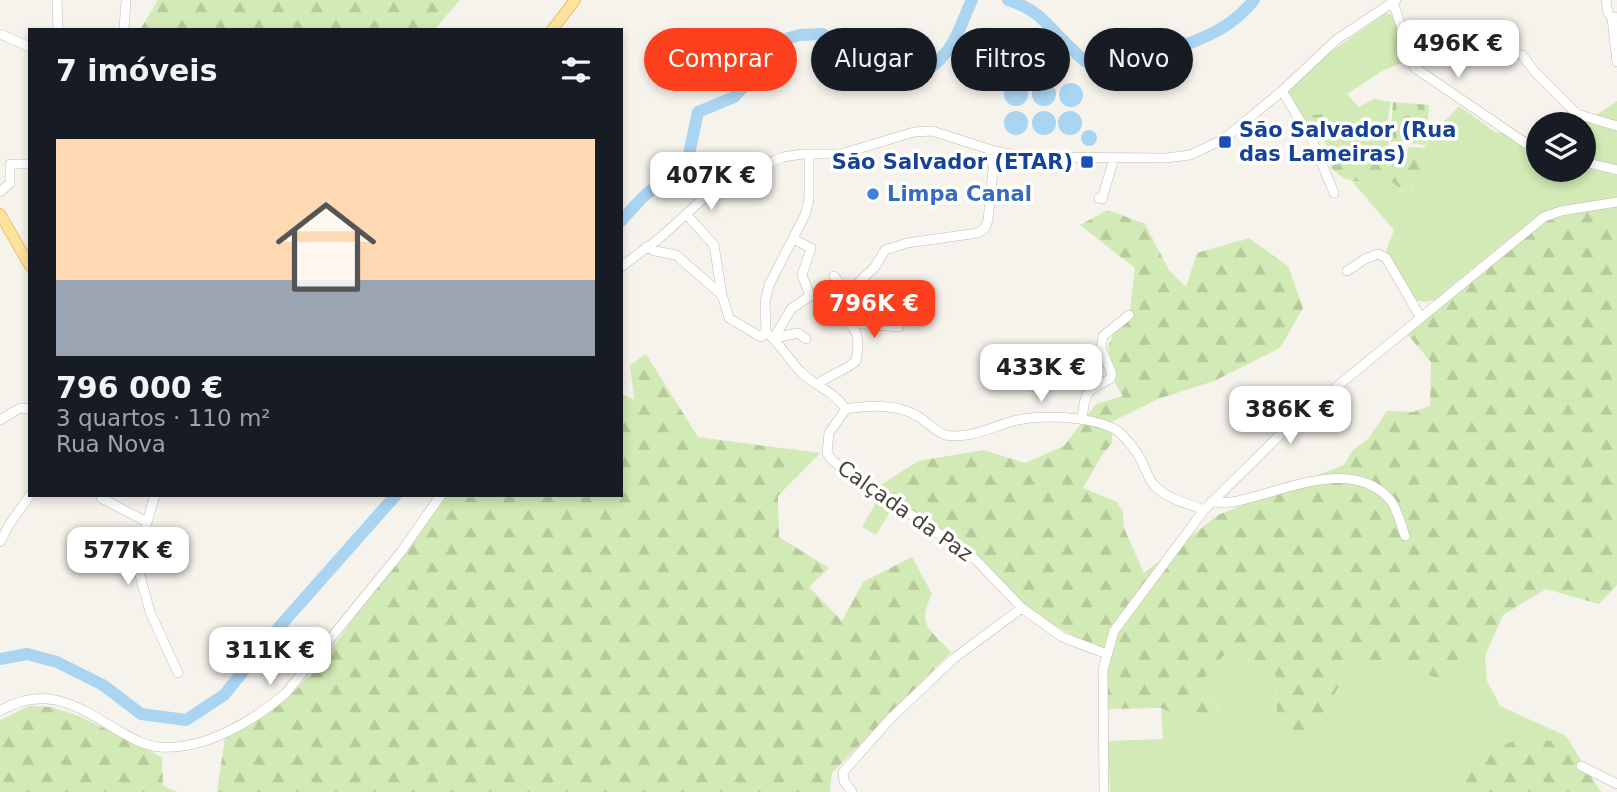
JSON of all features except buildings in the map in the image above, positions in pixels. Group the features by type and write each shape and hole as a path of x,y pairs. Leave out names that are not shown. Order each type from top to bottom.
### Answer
{"main road":[{"path":"554,28 575,0"},
{"path":"0,214 28,263"}],"street":[{"path":"57,0 58,28"},
{"path":"124,28 126,0"},
{"path":"1606,0 1608,13 1614,17 1617,62"},
{"path":"623,265 705,197 744,174 783,157 841,154 914,132 932,131 995,151 1027,157 1166,158 1203,150 1224,139 1354,26 1395,1 1415,68 1526,143"},
{"path":"0,34 28,46"},
{"path":"1522,55 1577,114 1617,126"},
{"path":"1282,91 1312,140 1334,193"},
{"path":"818,384 828,376 847,369 856,361 858,333 851,323 840,315 845,298 875,267 885,250 907,243 978,233 985,228 995,151"},
{"path":"808,154 809,199 805,215 769,285 765,302 770,335 800,372 837,396 846,409 865,405 906,411 917,415 944,435 987,431 1020,419 1082,418 1117,430 1142,462 1154,485 1162,492 1207,506 1230,503 1318,480 1336,478 1363,482 1385,495 1393,504 1405,536"},
{"path":"1099,198 1102,199 1114,158"},
{"path":"0,192 10,183 10,164 28,164"},
{"path":"1596,165 1617,170"},
{"path":"1104,792 1103,670 1114,631 1207,506 1290,425 1544,217 1561,211 1617,202"},
{"path":"686,214 715,245 722,295 729,318 761,337 798,333 806,340"},
{"path":"793,239 811,248 802,275 810,296"},
{"path":"646,247 676,255 722,295"},
{"path":"1347,271 1365,258 1378,254 1386,258 1421,318"},
{"path":"834,276 845,298"},
{"path":"770,335 790,309 810,296 825,294 845,298"},
{"path":"1082,418 1085,395 1110,379 1112,374 1101,348 1103,336 1129,315"},
{"path":"851,323 899,327"},
{"path":"0,420 20,408 28,409"},
{"name":"Calçada da Paz","path":"846,409 829,433 827,453 833,461 880,496 975,559 1022,608 1062,638 1107,654"},
{"path":"0,542 29,497"},
{"path":"154,497 136,561 150,612 178,673"},
{"path":"0,711 15,702 36,697 56,699 73,705 133,740 158,747 183,746 225,732 270,707 286,693 401,552 440,497"},
{"path":"101,498 147,522"},
{"path":"852,792 844,781 843,772 890,719 953,659 1022,608"},
{"path":"1581,766 1617,784"}],"green space":[{"path":"158,0 460,0 436,28 141,28"},
{"path":"1386,13 1393,15 1408,60 1382,71 1347,94 1359,107 1374,99 1391,102 1388,117 1389,156 1353,143 1333,113 1313,115 1305,121 1288,91 1323,57"},
{"path":"1617,101 1617,205 1520,230 1434,300 1416,300 1386,251 1394,230 1349,178 1358,183 1388,179 1402,192 1412,191 1415,180 1432,169 1423,148 1427,144 1427,131 1447,119 1459,106 1495,132 1526,136 1526,182 1596,182 1596,115"},
{"path":"1393,102 1429,105 1426,145 1390,141"},
{"path":"1333,113 1349,127 1354,142 1368,151 1403,158 1409,147 1423,148 1432,169 1425,179 1415,181 1410,195 1383,178 1374,186 1343,178 1331,168 1330,155 1322,135 1312,134 1305,121 1313,115"},
{"path":"1617,205 1617,585 1599,604 1546,589 1503,615 1485,656 1443,682 1396,658 1351,665 1312,734 1292,738 1277,714 1276,675 1231,647 1203,679 1218,712 1181,717 1161,708 1106,709 1107,654 1044,620 879,486 918,461 984,450 1025,463 1064,446 1096,404 1123,396 1115,383 1108,347 1130,309 1135,268 1080,225 1108,210 1145,224 1169,270 1186,287 1197,253 1249,238 1288,266 1303,308 1280,348 1214,381 1158,399 1113,421 1112,443 1083,488 1117,502 1123,512 1124,528 1144,573 1218,515 1344,465 1353,450 1368,439 1387,411 1413,412 1430,406 1431,362 1408,335 1434,300 1542,214"},
{"path":"646,354 698,437 820,453 778,496 779,537 829,568 809,587 842,621 863,582 912,557 932,594 925,620 932,632 951,652 832,773 830,792 217,792 225,737 270,712 305,680 336,642 440,497 623,497 623,396 634,399 630,365"},
{"path":"877,501 891,510 876,535 862,527"},
{"path":"1231,647 1276,675 1277,714 1312,734 1351,665 1396,658 1443,682 1485,656 1487,681 1500,706 1566,736 1551,741 1527,736 1458,792 1110,792 1108,741 1163,739 1161,708 1181,717 1218,711 1203,679"},
{"path":"29,706 51,707 79,716 162,757 163,786 178,792 0,792 0,720"},
{"path":"1527,736 1551,741 1566,736 1601,792 1455,792 1471,757"}],"water":[{"path":"1070,83 1080,86 1080,104 1071,107 1062,104 1060,91 1070,91"},
{"path":"1005,91 1027,91 1027,99 1021,105 1011,105 1005,99"},
{"path":"1033,91 1055,91 1055,99 1049,105 1039,105 1033,99"},
{"path":"1016,111 1025,114 1028,123 1025,132 1016,135 1007,132 1004,123 1007,114"},
{"path":"1044,111 1053,114 1056,123 1053,132 1044,135 1035,132 1032,123 1035,114"},
{"path":"1070,111 1079,114 1082,123 1079,132 1070,135 1061,132 1058,123 1061,114"},
{"path":"1089,130 1095,132 1095,144 1089,146 1083,144 1081,138 1083,132"}],"waterway":[{"path":"623,219 642,198 688,159 698,112 734,97 747,83 745,69 751,49 800,35 823,34 838,53 845,76 875,83 902,82 926,72 948,50 972,0"},
{"path":"1008,0 1038,15 1082,59 1096,63 1144,56 1192,42 1224,27 1254,0"},
{"path":"0,659 27,654 57,662 103,685 141,714 186,720 224,695 280,626 394,497"}],"place":[{"name":"São Salvador (Rua das Lameiras)","path":"1225,142"},
{"name":"São Salvador (ETAR)","path":"1087,162"},
{"name":"Limpa Canal","path":"873,194"}]}
